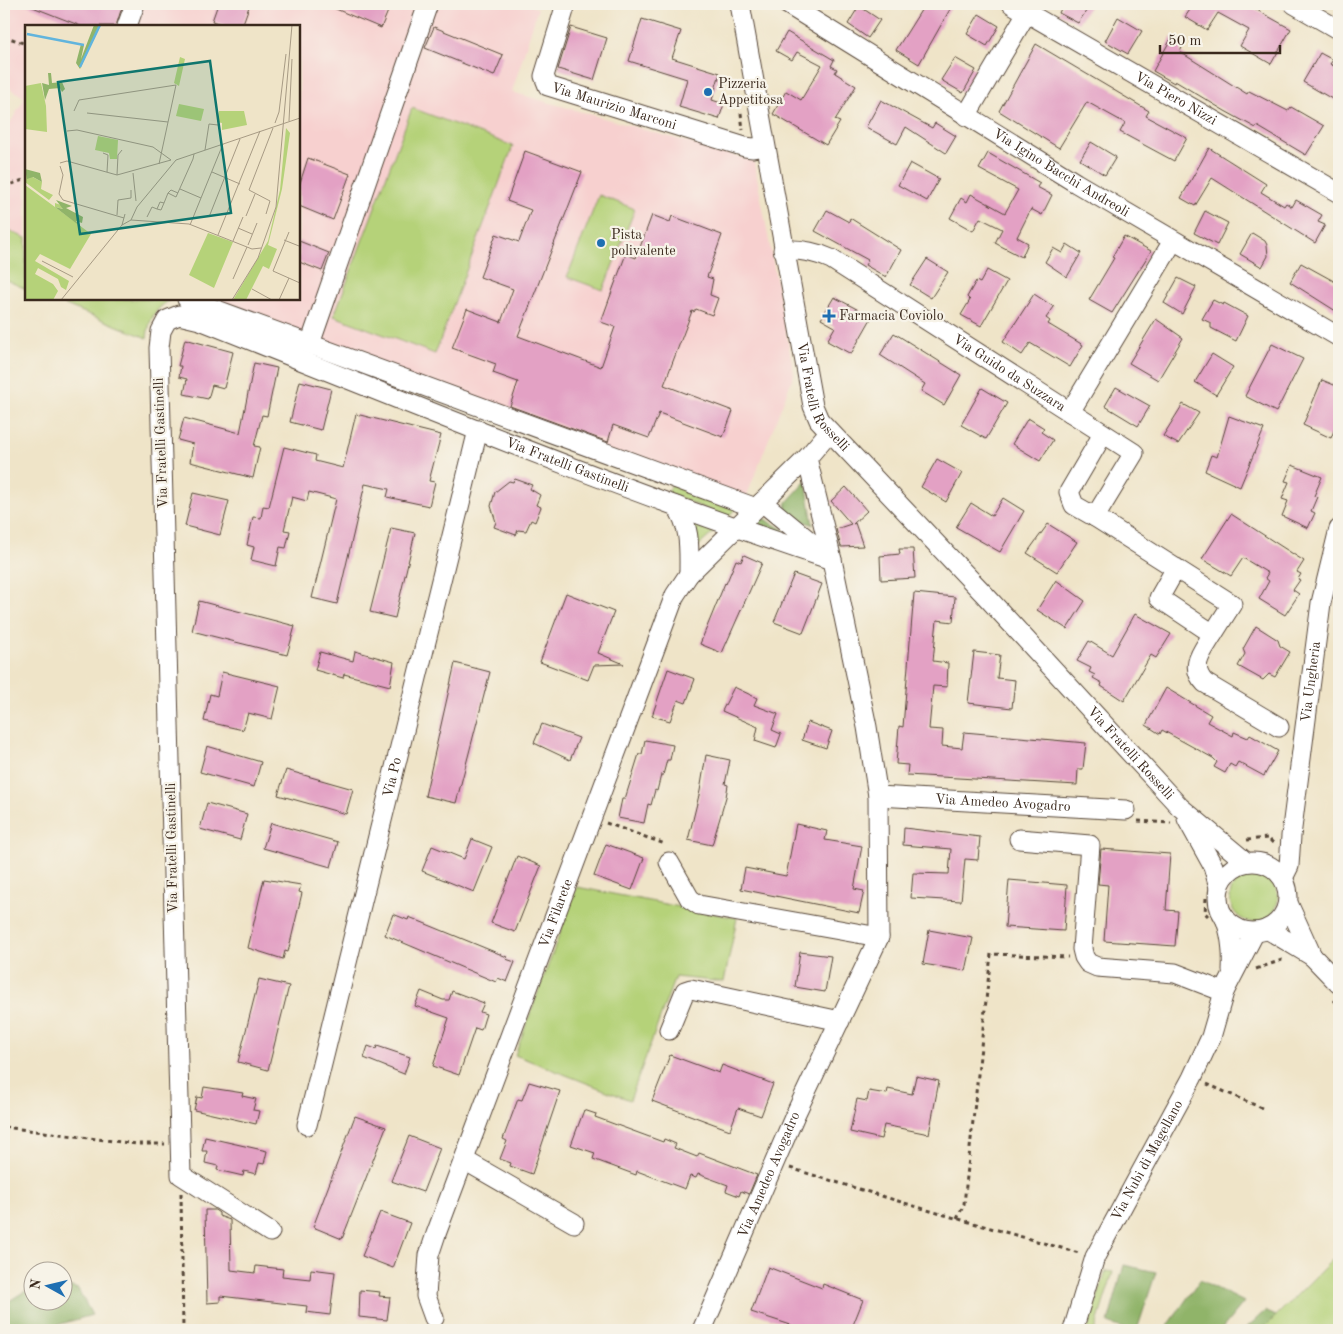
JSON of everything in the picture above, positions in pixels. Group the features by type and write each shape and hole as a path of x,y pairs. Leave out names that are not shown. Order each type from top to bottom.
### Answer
{"street":[{"path":"127,25 135,4"},
{"path":"310,344 428,4"},
{"name":"Via Maurizio Marconi","path":"566,4 544,76 545,82 552,89 745,147 764,146"},
{"name":"Via Fratelli Rosselli","path":"740,4 764,146 813,406 819,420 984,594 1072,701 1180,808 1255,862 1271,866 1283,878"},
{"name":"Via Igino Bacchi Andreoli","path":"787,4 966,116 1173,241 1339,337"},
{"path":"1294,4 1339,30"},
{"path":"966,116 1024,7"},
{"name":"Via Piero Nizzi","path":"1024,7 1339,194"},
{"path":"1070,412 1173,241"},
{"name":"Via Guido da Suzzara","path":"784,250 798,249 815,252 831,259 1134,453 1095,517"},
{"path":"190,300 759,505 832,560"},
{"name":"Via Fratelli Gastinelli","path":"181,1175 159,348 163,327 167,320 175,316 192,317 676,506 734,528 832,560"},
{"name":"Via Po","path":"307,1125 478,430"},
{"path":"734,528 807,458 829,432"},
{"path":"1103,434 1069,492 1074,504 1232,604 1196,662 1198,677 1279,727"},
{"name":"Via Amedeo Avogadro","path":"702,1330 775,1164 879,937 878,796 867,727 832,560 807,458"},
{"path":"676,506 683,516 687,528 689,574"},
{"name":"Via Filarete","path":"434,1318 426,1296 429,1255 675,594 689,574 734,528"},
{"name":"Via Ungheria","path":"1283,878 1289,866 1290,836 1321,603 1339,529"},
{"path":"1176,568 1159,598 1213,634"},
{"name":"Via Amedeo Avogadro","path":"878,796 1126,810"},
{"name":"Via Fratelli Rosselli","path":"1180,808 1213,866 1219,887 1218,897 1224,916"},
{"path":"1219,887 1229,871 1255,862 1290,836"},
{"path":"1019,839 1090,845 1082,949 1088,963 1106,969 1175,973 1228,985"},
{"path":"667,853 690,899 699,905 879,937"},
{"path":"1261,931 1283,916 1288,903 1288,894 1283,878"},
{"path":"1288,903 1312,956 1339,984"},
{"path":"1224,916 1237,928 1261,931 1312,956"},
{"name":"Via Nubi di Magellano","path":"1073,1330 1095,1257 1192,1078 1211,1037 1228,985 1233,951 1229,927 1224,916"},
{"name":"Via Nubi di Magellano","path":"1228,985 1261,931"},
{"path":"670,1030 685,991 691,989 840,1021"},
{"path":"464,1160 574,1223"},
{"path":"181,1175 270,1232"}],"path":[{"path":"707,4 721,4"},
{"path":"4,36 25,44"},
{"path":"4,187 25,179"},
{"path":"592,817 667,853"},
{"path":"957,1218 964,1204 991,954 1084,957"},
{"path":"1192,1078 1264,1109"},
{"path":"4,1127 137,1144 164,1144 180,1138"},
{"path":"775,1164 1095,1257"},
{"path":"181,1175 183,1330"}],"shaded area":[{"path":"4,4 525,4 538,8 512,92 754,161 794,374 744,503 190,300 300,300 300,25 25,25 25,98 4,84"},
{"path":"25,98 25,238 4,229 4,133"}],"green space":[{"path":"412,108 513,146 435,354 334,316"},
{"name":"Pista polivalente","path":"599,195 635,209 603,290 567,277"},
{"path":"4,229 25,238 25,289 4,279"},
{"path":"53,300 170,300 157,310 149,325 147,338"},
{"path":"806,481 813,525 785,514 787,502"},
{"path":"672,484 736,508 727,518 668,493"},
{"path":"761,517 784,530 779,536 753,526"},
{"path":"693,525 714,532 696,548"},
{"path":"1254,874 1263,876 1271,881 1276,889 1278,898 1276,907 1271,915 1263,920 1254,922 1245,920 1237,915 1232,907 1230,898 1232,889 1237,881 1245,876"},
{"path":"577,887 737,918 724,982 675,977 630,1100 515,1055"},
{"path":"1339,1253 1339,1330 1262,1330"},
{"path":"1124,1265 1156,1272 1137,1330 1128,1330 1108,1323"},
{"path":"1106,1271 1113,1272 1095,1330 1087,1330"},
{"path":"1200,1280 1244,1302 1221,1330 1165,1330"},
{"path":"72,1287 78,1289 92,1315 54,1326 54,1330 6,1330 6,1303 22,1293 22,1312 72,1312"},
{"path":"1265,1311 1276,1316 1262,1330 1244,1330"}],"building":[{"path":"25,4 123,4 116,25 78,25"},
{"path":"218,4 250,4 242,25 224,25 212,21"},
{"path":"324,4 391,4 381,28"},
{"path":"925,4 953,4 919,64 896,50"},
{"path":"1063,4 1091,4 1078,23 1059,13"},
{"path":"1194,4 1246,4 1291,29 1271,64 1240,46 1249,30 1218,13 1207,30 1185,17"},
{"path":"859,6 880,20 868,38 848,24"},
{"path":"979,14 999,26 987,46 967,34"},
{"path":"1118,17 1142,31 1128,54 1105,41"},
{"path":"642,19 681,31 672,58 720,73 712,100 724,104 719,119 679,107 687,79 629,61"},
{"path":"434,27 503,55 494,76 425,48"},
{"path":"571,27 607,38 594,80 558,69"},
{"path":"787,32 834,60 831,66 837,69 835,73 856,86 835,120 840,122 826,145 773,114 786,91 801,100 822,65 797,52 792,60 776,51"},
{"path":"1172,37 1184,43 1180,52 1247,94 1249,91 1288,111 1291,107 1324,126 1306,155 1257,126 1256,128 1175,81 1174,83 1153,71"},
{"path":"1036,44 1149,111 1146,116 1187,138 1174,161 1120,132 1125,123 1087,102 1059,148 999,111"},
{"path":"1320,53 1333,60 1330,64 1339,69 1339,103 1303,82"},
{"path":"955,58 976,70 963,93 941,80"},
{"path":"881,100 932,128 935,123 956,136 946,153 906,127 897,144 866,127"},
{"path":"1091,142 1116,157 1105,175 1080,160"},
{"path":"1209,148 1266,184 1261,192 1284,206 1286,203 1292,207 1296,200 1322,215 1318,222 1325,225 1315,243 1212,178 1195,206 1181,198"},
{"path":"525,151 582,172 518,336 601,367 615,327 601,322 626,254 636,258 652,215 670,222 672,216 722,235 707,277 713,279 710,295 718,298 712,315 696,309 694,312 692,311 664,385 733,411 723,437 659,413 649,438 613,425 608,442 510,406 518,382 493,373 496,364 452,348 467,309 501,322 513,289 480,277 496,234 519,242 531,210 507,201"},
{"path":"988,153 1040,183 1037,187 1052,195 1042,215 1031,209 1017,237 1028,243 1022,257 995,243 1002,229 980,218 973,231 950,218 961,198 967,202 971,194 1005,213 1018,190 979,169"},
{"path":"308,158 350,174 333,220 300,206 300,183"},
{"path":"910,163 939,179 927,201 898,185"},
{"path":"827,210 849,222 850,218 901,250 886,277 865,265 868,260 815,231"},
{"path":"1205,211 1228,223 1217,245 1194,233"},
{"path":"1252,233 1265,241 1267,245 1268,256 1262,267 1240,254"},
{"path":"1124,236 1151,251 1112,313 1089,300 1114,258 1112,257"},
{"path":"300,241 329,253 322,271 300,262"},
{"path":"1067,244 1081,253 1067,277 1045,262 1053,248 1062,253"},
{"path":"927,259 948,272 931,298 910,285"},
{"path":"1301,263 1339,284 1339,313 1290,282"},
{"path":"987,270 1007,281 981,326 961,315 970,300 967,297 976,281 980,283"},
{"path":"1178,278 1196,287 1182,314 1164,303"},
{"path":"1034,294 1054,307 1046,318 1050,321 1048,324 1083,345 1070,367 1030,343 1022,355 1003,342"},
{"path":"834,297 872,317 851,354 827,341 835,327 821,319"},
{"path":"1213,300 1223,305 1224,303 1248,316 1236,341 1211,328 1211,323 1202,319"},
{"path":"1156,319 1183,338 1158,380 1129,363"},
{"path":"894,333 961,375 944,405 921,391 925,384 880,355"},
{"path":"185,339 233,352 224,388 212,385 208,399 184,394 187,379 179,377 181,366 178,366"},
{"path":"1272,344 1303,359 1276,412 1245,396"},
{"path":"1212,354 1233,367 1216,395 1195,382"},
{"path":"254,363 277,368 267,416 262,415 254,446 260,447 253,478 190,462 193,444 178,440 184,418 240,433"},
{"path":"1322,380 1339,387 1339,418 1331,438 1303,425"},
{"path":"300,381 331,389 321,430 290,422"},
{"path":"1116,387 1150,406 1138,426 1105,406"},
{"path":"982,388 1007,403 986,439 961,425"},
{"path":"1183,404 1199,413 1178,444 1163,436"},
{"path":"356,414 441,435 429,481 435,482 429,506 387,497 389,489 365,484 337,604 312,598 336,499 309,492 307,501 292,497 284,530 290,531 286,548 280,547 276,566 251,560 254,547 247,545 253,517 261,518 263,506 269,507 284,447 316,455 315,461 343,468"},
{"path":"1229,416 1264,429 1240,487 1205,471 1211,455 1217,457"},
{"path":"1028,418 1044,428 1041,432 1053,440 1040,461 1012,444"},
{"path":"937,459 962,473 946,502 921,487"},
{"path":"1292,465 1322,477 1314,496 1317,497 1311,511 1315,513 1308,528 1282,516 1288,501 1282,499 1289,482 1285,481"},
{"path":"515,479 532,485 530,489 540,495 536,505 541,507 535,522 531,520 526,531 518,530 516,535 494,527 496,522 491,506 495,492 509,481 513,482"},
{"path":"846,487 867,511 853,524 855,523 863,546 841,547 836,529 851,524 831,501"},
{"path":"193,493 229,501 220,535 185,526"},
{"path":"1003,498 1024,511 1000,552 956,527 971,503 992,516"},
{"path":"1231,514 1304,561 1297,572 1301,574 1298,579 1300,580 1293,590 1299,594 1285,615 1259,599 1269,581 1265,578 1268,573 1243,558 1231,576 1202,559"},
{"path":"1048,524 1077,542 1057,572 1027,553"},
{"path":"391,528 415,533 395,618 370,612"},
{"path":"899,549 913,549 915,578 881,580 880,556 900,554"},
{"path":"744,555 762,563 722,653 700,644 736,560 741,562"},
{"path":"794,574 822,584 803,633 774,622"},
{"path":"1056,580 1085,601 1067,629 1037,610"},
{"path":"566,593 614,612 598,653 624,664 594,665 588,680 540,662"},
{"path":"914,593 955,597 953,622 937,620 933,661 948,663 947,687 933,686 929,729 943,730 942,746 962,748 964,732 1086,743 1083,769 1078,769 1077,785 907,775 908,765 896,764 899,726 903,727"},
{"path":"199,601 295,626 287,655 192,631"},
{"path":"1135,614 1171,634 1156,658 1151,655 1124,701 1101,686 1102,683 1093,678 1095,675 1089,672 1091,668 1077,661 1089,641 1112,655"},
{"path":"1256,626 1278,640 1280,646 1290,652 1275,677 1269,674 1263,680 1238,666 1245,654 1243,649"},
{"path":"355,651 394,662 390,686 344,674 343,678 315,670 320,652 353,661"},
{"path":"974,652 1000,655 997,678 1015,680 1012,708 968,703"},
{"path":"455,663 490,672 456,803 425,796"},
{"path":"668,669 695,679 686,703 678,700 670,721 652,716"},
{"path":"222,672 280,686 272,719 248,713 243,730 204,721 210,694 217,696"},
{"path":"734,687 757,698 754,705 778,714 772,730 781,734 776,748 755,741 758,727 722,711"},
{"path":"1166,688 1211,715 1207,722 1233,736 1234,732 1248,738 1250,735 1278,751 1264,776 1238,762 1235,767 1230,764 1225,773 1214,767 1217,762 1213,758 1162,730 1160,734 1146,725"},
{"path":"808,722 832,731 826,748 802,740"},
{"path":"542,724 579,738 570,760 534,743"},
{"path":"645,740 673,745 670,760 667,760 657,791 655,790 651,805 648,804 644,823 618,818 622,799 625,799 639,754 642,754"},
{"path":"207,746 261,762 254,787 200,772"},
{"path":"706,755 730,760 725,784 728,785 726,797 712,845 688,840 700,791"},
{"path":"286,770 353,789 346,814 278,795"},
{"path":"207,803 247,814 240,840 200,829"},
{"path":"271,823 338,842 331,867 263,848"},
{"path":"796,824 827,831 825,840 862,846 854,889 864,891 859,913 741,889 745,868 786,876"},
{"path":"904,828 980,837 978,860 965,859 961,901 911,898 913,873 949,874 951,849 903,845"},
{"path":"472,839 492,847 474,892 422,871 432,846 464,859"},
{"path":"606,844 644,858 632,890 594,876"},
{"path":"1101,849 1170,854 1166,910 1178,911 1175,946 1104,941 1108,885 1098,884"},
{"path":"517,856 541,866 515,932 491,923"},
{"path":"264,879 301,885 299,892 302,893 288,952 285,951 283,959 248,948"},
{"path":"1009,880 1067,885 1064,931 1005,927"},
{"path":"393,914 408,920 409,917 507,957 506,959 515,962 507,982 498,978 496,982 385,935"},
{"path":"929,930 973,938 966,971 923,964"},
{"path":"800,952 831,956 825,992 795,987"},
{"path":"259,979 289,986 268,1070 238,1062"},
{"path":"421,991 443,1000 449,1000 452,991 484,1003 480,1012 486,1014 481,1030 475,1028 459,1075 433,1066 449,1018 415,1006"},
{"path":"368,1046 376,1049 377,1046 410,1057 404,1074 364,1058"},
{"path":"670,1055 719,1073 722,1065 773,1084 761,1116 738,1108 730,1130 652,1101"},
{"path":"916,1076 939,1081 929,1134 884,1125 881,1139 850,1132 857,1099 867,1101 869,1091 887,1094 888,1089 912,1094"},
{"path":"529,1082 560,1091 532,1174 510,1166 511,1163 500,1159 507,1141 503,1139 518,1099 522,1100"},
{"path":"204,1087 243,1093 242,1096 256,1099 253,1110 259,1111 256,1124 194,1110 197,1097 202,1098"},
{"path":"584,1110 596,1114 595,1117 663,1142 664,1139 676,1144 674,1148 697,1157 699,1153 757,1175 749,1194 741,1191 739,1196 726,1191 728,1185 698,1174 696,1178 690,1176 685,1189 637,1171 636,1175 593,1159 595,1153 571,1145"},
{"path":"355,1116 386,1127 342,1239 313,1227"},
{"path":"409,1136 440,1148 423,1192 391,1181"},
{"path":"205,1137 267,1151 264,1164 259,1163 256,1174 244,1171 243,1176 217,1170 218,1166 205,1163 207,1151 202,1151"},
{"path":"205,1210 215,1210 219,1213 219,1216 230,1220 231,1270 255,1273 256,1266 283,1269 282,1276 310,1279 311,1269 335,1272 330,1315 306,1312 307,1306 220,1296 220,1302 207,1303"},
{"path":"380,1212 410,1223 393,1268 362,1256"},
{"path":"768,1267 822,1288 823,1284 863,1300 851,1330 806,1330 751,1312"},
{"path":"360,1290 380,1292 379,1296 390,1297 387,1320 359,1317"}],"place":[{"name":"Pizzeria Appetitosa","path":"708,92"},
{"name":"Pista polivalente","path":"601,243"},
{"name":"Farmacia Coviolo","path":"829,316"}]}
